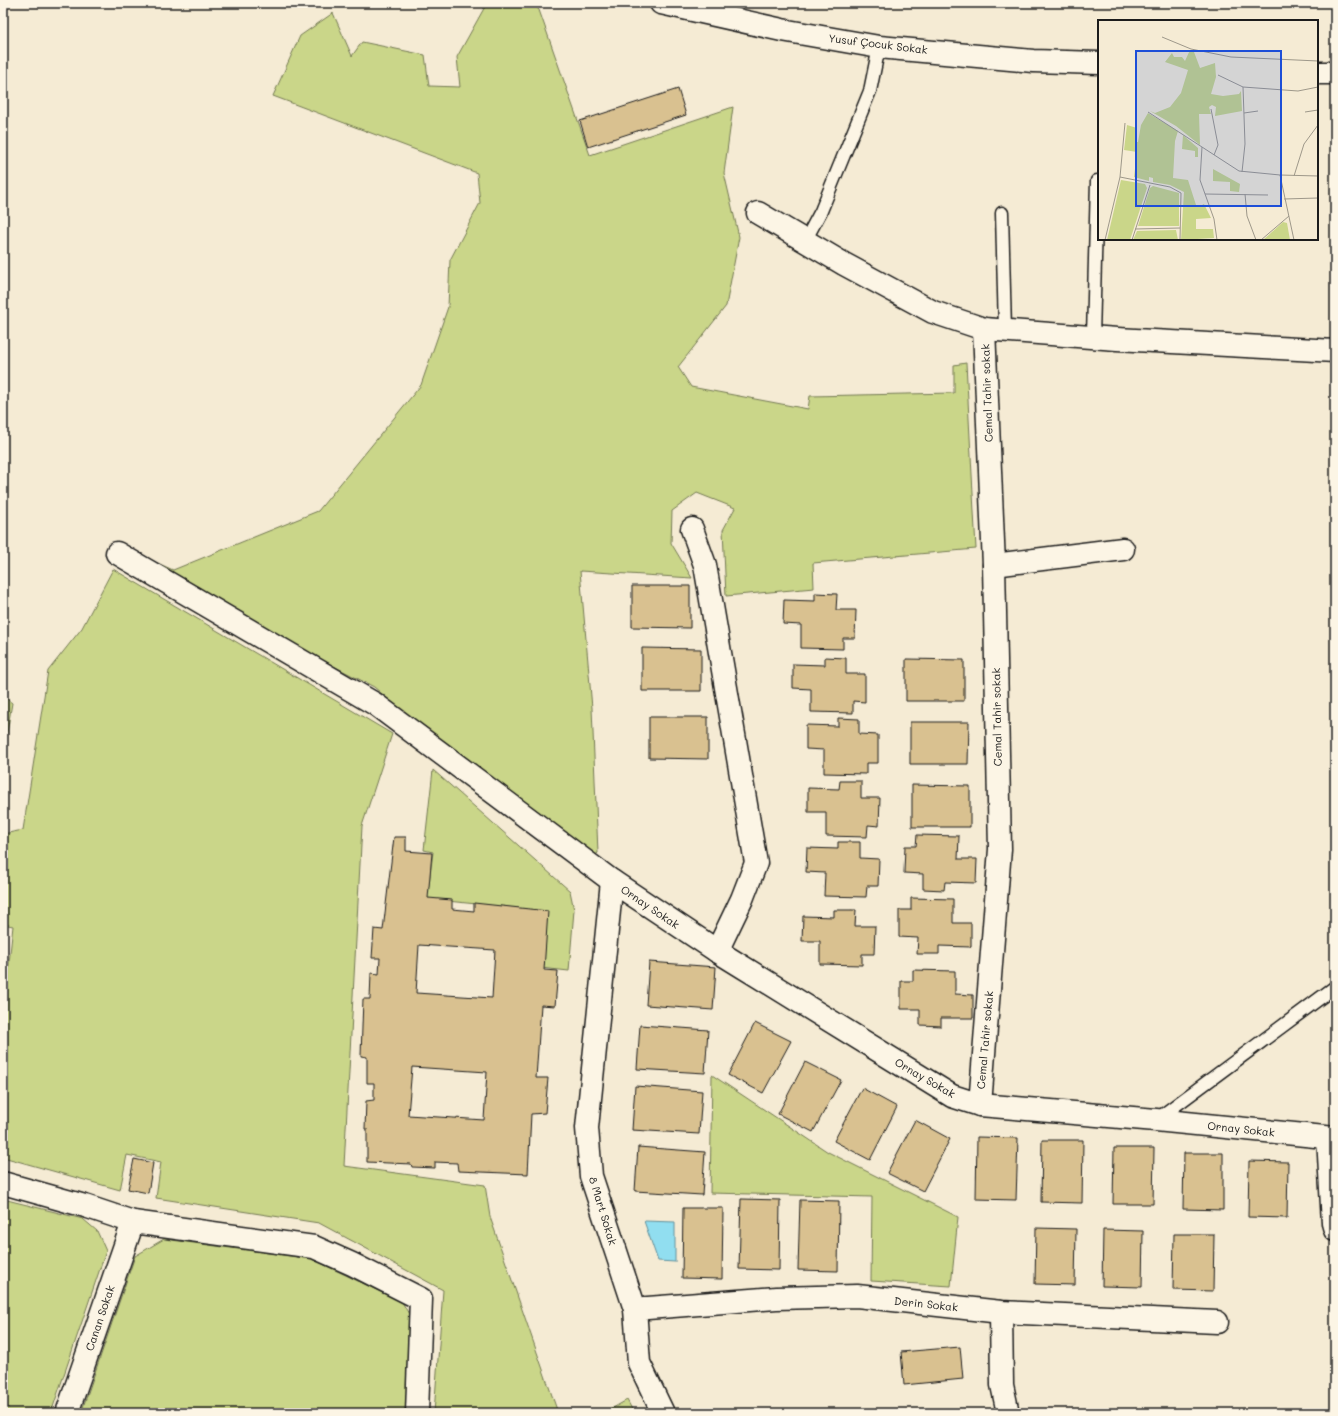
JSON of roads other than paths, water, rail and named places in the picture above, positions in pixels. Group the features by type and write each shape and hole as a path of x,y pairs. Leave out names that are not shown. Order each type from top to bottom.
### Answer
{"street":[{"name":"Yusuf Çocuk Sokak","path":"661,3 782,30 879,47 1033,61 1098,63"},
{"path":"1318,73 1335,74"},
{"path":"758,213 844,264 933,312 984,328 1093,337 1335,351"},
{"name":"Cemal Tahir sokak","path":"980,1104 1000,849 994,565 984,328"},
{"path":"692,529 705,565 756,864 742,899 717,951"},
{"path":"994,565 1123,548"},
{"name":"Ornay Sokak","path":"117,554 375,704 612,881 717,951 952,1096 980,1104 1332,1138"},
{"name":"8 Mart Sokak","path":"612,881 587,1128 591,1176 635,1309 640,1363 663,1413"},
{"path":"1332,1138 1333,1223 1335,1230"},
{"path":"3,1184 85,1206 133,1222 314,1247 352,1264 421,1299 417,1413"},
{"name":"Canan Sokak","path":"67,1413 133,1222"},
{"name":"Derin Sokak","path":"635,1309 776,1298 857,1296 1001,1312 1217,1322"},
{"path":"1001,1312 1002,1384 1008,1413"}],"lane":[{"path":"805,241 821,211 870,91 879,47"},
{"path":"1093,337 1097,181"},
{"path":"1002,213 1005,330"},
{"path":"1156,1120 1335,988"}],"water":[{"path":"644,1221 675,1222 675,1262 658,1261"}]}
